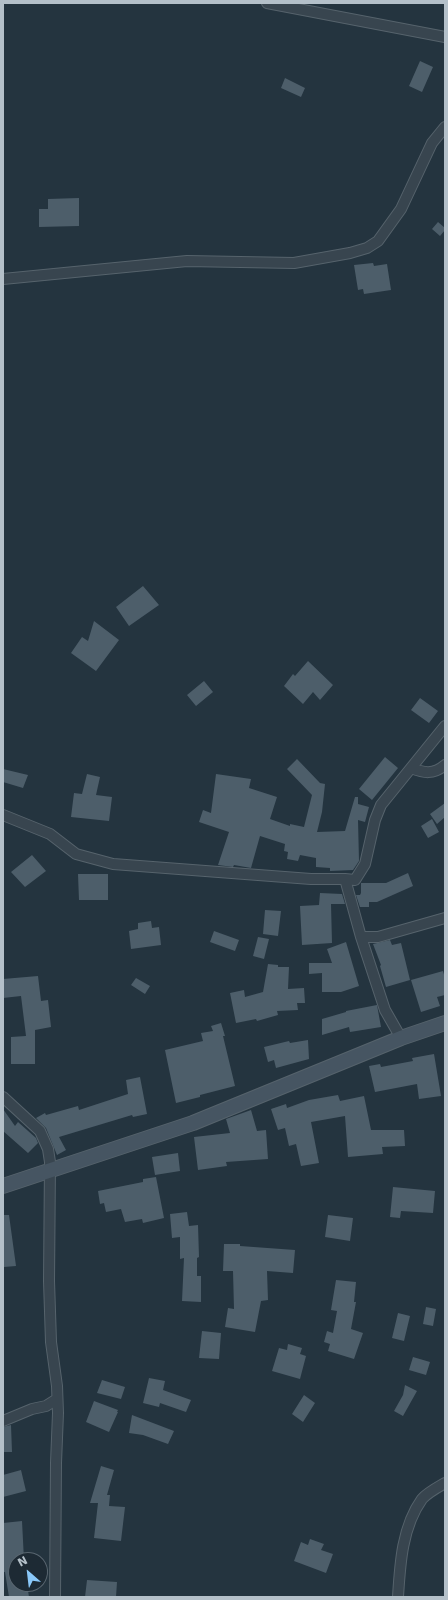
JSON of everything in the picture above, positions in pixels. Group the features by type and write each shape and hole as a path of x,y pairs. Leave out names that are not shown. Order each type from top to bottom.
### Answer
{"street":[{"path":"266,3 445,37"},
{"path":"3,279 187,261 294,263 350,253 367,248 378,240 401,209 432,143 445,127"},
{"path":"3,815 50,834 76,854 113,864 311,879 355,880 365,864 375,820 381,804 445,726"},
{"path":"411,768 429,773 437,771 445,765"},
{"path":"345,879 361,937 386,1010 401,1038"},
{"path":"361,937 378,937 445,918"},
{"path":"3,1186 193,1123 401,1038 445,1024"},
{"path":"3,1088 5,1098 40,1131 48,1149 51,1170 49,1288 51,1342 57,1400 55,1597"},
{"path":"3,1421 32,1409 46,1406 57,1400"},
{"path":"398,1597 400,1566 404,1544 411,1521 423,1498 445,1483"}],"building":[{"path":"420,61 433,67 422,92 409,86"},
{"path":"285,78 305,88 301,97 281,88"},
{"path":"79,198 79,226 39,227 39,209 48,209 48,199"},
{"path":"438,222 445,228 440,236 432,229"},
{"path":"373,263 374,266 387,264 391,290 364,294 363,289 358,290 354,265"},
{"path":"143,586 159,605 129,626 116,607"},
{"path":"94,621 119,640 96,671 71,653 82,637 88,641"},
{"path":"308,661 333,685 320,700 313,692 303,704 284,686 293,674 295,676"},
{"path":"204,681 213,692 196,706 187,695"},
{"path":"420,698 438,711 429,723 411,710"},
{"path":"385,757 398,768 372,800 359,789"},
{"path":"297,759 320,783 325,784 322,812 317,832 345,831 355,797 358,797 358,804 369,807 365,822 358,820 359,861 353,870 330,871 330,868 316,867 316,858 300,855 298,861 287,859 288,852 284,851 285,844 260,836 251,868 234,865 233,867 218,865 229,832 199,822 203,810 211,813 216,774 251,779 249,788 277,797 270,819 290,826 290,824 304,827 312,795 287,769"},
{"path":"3,769 28,775 23,788 3,782"},
{"path":"87,774 100,777 96,795 112,797 109,821 71,817 74,793 82,794"},
{"path":"445,803 445,817 437,824 430,814"},
{"path":"432,819 439,832 428,838 421,826"},
{"path":"32,855 46,871 25,887 11,872"},
{"path":"408,873 413,886 377,902 369,902 369,907 360,907 356,895 360,895 361,893 361,883 386,883"},
{"path":"78,874 108,874 108,900 79,900"},
{"path":"320,893 342,894 345,904 331,904 332,943 302,945 300,906 319,905"},
{"path":"265,910 281,911 278,936 263,934"},
{"path":"151,921 152,928 159,927 161,945 131,949 129,931 138,929 138,923"},
{"path":"214,931 239,940 235,951 210,942"},
{"path":"258,937 269,939 264,959 253,956"},
{"path":"390,940 392,945 401,943 410,980 386,987 381,965 373,944"},
{"path":"346,942 359,986 341,992 322,992 322,973 309,974 309,963 332,963 327,949"},
{"path":"268,964 278,965 278,967 289,967 288,989 304,988 305,1003 297,1003 298,1010 277,1011 278,1015 257,1021 256,1019 236,1023 230,993 244,990 245,997 263,992"},
{"path":"443,971 445,978 445,995 437,997 440,1006 421,1012 411,980"},
{"path":"38,976 41,1001 48,1000 51,1027 35,1030 35,1064 11,1064 11,1037 26,1036 21,996 3,998 3,979"},
{"path":"136,978 150,986 145,994 131,985"},
{"path":"377,1005 381,1027 350,1032 349,1027 322,1035 322,1019 346,1011"},
{"path":"221,1023 235,1086 176,1103 165,1050 203,1041 201,1033 213,1031 211,1026"},
{"path":"308,1040 309,1059 276,1068 274,1060 268,1062 264,1047 289,1041 290,1043"},
{"path":"434,1054 441,1096 419,1099 417,1084 375,1092 369,1066 380,1064 381,1067 413,1061 412,1058"},
{"path":"140,1077 147,1114 133,1117 132,1115 59,1137 66,1150 57,1155 46,1128 36,1118 45,1113 46,1115 78,1106 79,1110 128,1094 126,1080"},
{"path":"338,1095 340,1101 364,1096 371,1130 404,1130 405,1146 382,1147 383,1154 348,1157 345,1116 311,1122 319,1163 301,1166 296,1144 289,1146 285,1128 278,1130 271,1109 286,1104 287,1108 309,1100"},
{"path":"3,1109 15,1126 18,1122 36,1138 38,1143 28,1153 3,1131"},
{"path":"251,1110 257,1131 266,1130 268,1159 226,1162 227,1166 198,1170 194,1137 230,1133 226,1119"},
{"path":"178,1153 180,1171 155,1175 152,1157"},
{"path":"156,1177 164,1218 143,1223 142,1219 125,1222 121,1209 106,1212 104,1203 100,1204 98,1191 143,1182 143,1179"},
{"path":"393,1187 435,1191 433,1213 401,1211 400,1218 390,1217"},
{"path":"187,1212 189,1226 198,1225 199,1257 197,1258 197,1276 201,1276 201,1302 182,1301 184,1258 180,1259 180,1237 172,1238 170,1214"},
{"path":"3,1215 9,1215 16,1266 4,1267"},
{"path":"328,1215 353,1218 350,1241 325,1237"},
{"path":"224,1244 240,1244 240,1246 295,1250 293,1273 267,1271 268,1300 261,1301 255,1332 225,1327 228,1308 234,1309 233,1271 223,1271"},
{"path":"336,1280 356,1282 354,1302 356,1302 351,1329 363,1333 354,1359 328,1351 330,1344 324,1342 327,1331 333,1333 337,1311 331,1310"},
{"path":"426,1307 436,1309 433,1326 423,1324"},
{"path":"398,1313 410,1316 404,1341 392,1338"},
{"path":"202,1331 221,1333 219,1359 199,1358"},
{"path":"288,1344 302,1348 300,1354 306,1356 300,1379 272,1371 279,1348 287,1350"},
{"path":"413,1357 430,1362 426,1375 409,1370"},
{"path":"149,1378 165,1381 163,1390 191,1400 186,1412 160,1403 159,1407 143,1403"},
{"path":"102,1380 125,1387 121,1399 97,1393"},
{"path":"405,1385 417,1391 403,1416 394,1411 403,1395"},
{"path":"304,1395 315,1403 303,1422 292,1414"},
{"path":"94,1401 118,1410 109,1432 86,1422"},
{"path":"132,1415 174,1431 168,1444 143,1435 129,1433"},
{"path":"11,1425 12,1452 3,1452 3,1427"},
{"path":"101,1466 114,1470 107,1495 110,1495 109,1506 125,1507 121,1541 94,1538 98,1503 90,1503"},
{"path":"21,1470 26,1491 3,1497 3,1475"},
{"path":"22,1521 24,1552 8,1552 8,1591 5,1572 3,1572 3,1523"},
{"path":"310,1539 324,1544 321,1550 333,1554 326,1573 294,1561 301,1542 308,1545"},
{"path":"87,1580 117,1582 116,1597 85,1597"},
{"path":"8,1592 28,1592 29,1597 9,1597"}]}
